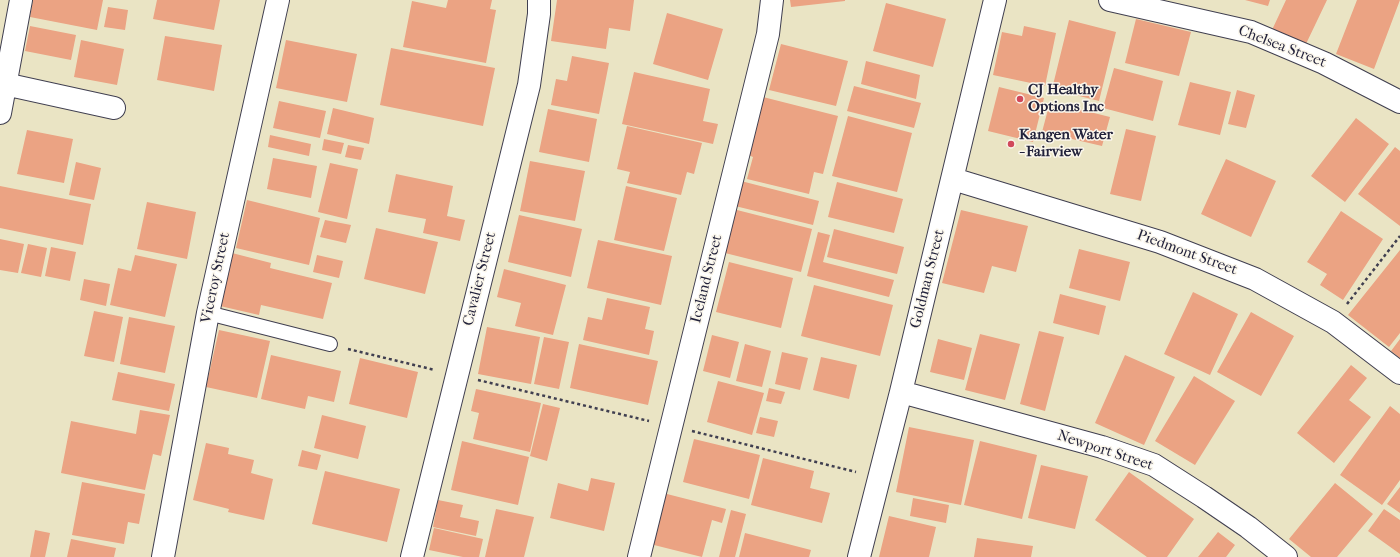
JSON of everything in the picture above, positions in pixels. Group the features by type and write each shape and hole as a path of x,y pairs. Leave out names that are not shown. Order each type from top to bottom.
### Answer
{"street":[{"path":"0,113 3,83 21,0"},
{"name":"Viceroy Street","path":"163,557 208,313 278,0"},
{"name":"Cavalier Street","path":"412,557 529,85 538,29 539,0"},
{"name":"Iceland Street","path":"639,557 768,34 772,0"},
{"name":"Goldman Street","path":"859,557 901,392 995,0"},
{"name":"Chelsea Street","path":"1110,0 1251,32 1324,63 1400,102"},
{"path":"3,83 114,108"},
{"name":"Piedmont Street","path":"953,179 1160,242 1255,279 1333,322 1400,373"},
{"name":"Newport Street","path":"901,392 1102,447 1154,465 1248,527 1286,557"}],"lane":[{"path":"208,313 330,344"}],"path":[{"path":"1333,322 1400,236"},
{"path":"330,344 880,478"}],"building":[{"path":"33,0 103,0 97,30 30,17"},
{"path":"157,0 220,0 214,30 153,19"},
{"path":"448,0 492,0 490,9 496,10 486,63 403,47 412,1 446,8"},
{"path":"557,0 634,0 630,31 609,28 606,49 551,41"},
{"path":"790,0 845,0 845,1 791,7"},
{"path":"1245,0 1270,0 1268,6"},
{"path":"1286,0 1327,0 1305,46 1272,30"},
{"path":"1357,0 1400,0 1374,69 1336,54"},
{"path":"886,3 946,19 933,67 873,51"},
{"path":"108,7 128,10 125,30 104,27"},
{"path":"667,13 723,29 708,80 653,64"},
{"path":"1136,19 1191,32 1179,76 1125,63"},
{"path":"1069,20 1116,32 1099,101 1052,89"},
{"path":"30,26 76,35 71,60 25,51"},
{"path":"1024,26 1056,33 1045,86 993,75 1002,32 1022,36"},
{"path":"165,36 222,45 214,91 157,80"},
{"path":"81,40 124,49 117,85 74,77"},
{"path":"286,40 357,54 347,102 276,88"},
{"path":"781,44 848,61 836,106 769,90"},
{"path":"391,48 495,68 483,126 380,105"},
{"path":"572,56 609,63 599,114 551,105 556,79 567,81"},
{"path":"866,61 920,75 916,99 861,84"},
{"path":"1114,68 1163,81 1153,121 1103,108"},
{"path":"634,72 710,89 703,121 718,124 713,144 622,124"},
{"path":"1190,82 1231,92 1220,135 1178,125"},
{"path":"854,86 921,103 914,128 847,111"},
{"path":"999,87 1044,98 1033,142 988,131"},
{"path":"1237,90 1255,95 1246,128 1228,124"},
{"path":"763,97 838,116 823,174 814,172 809,194 747,179 753,157 748,155"},
{"path":"279,101 326,111 320,138 273,128"},
{"path":"1050,102 1110,117 1102,146 1042,132"},
{"path":"333,108 374,118 369,144 327,134"},
{"path":"548,109 597,119 589,162 539,152"},
{"path":"848,116 912,133 897,192 832,176"},
{"path":"1356,118 1389,144 1345,202 1311,176"},
{"path":"627,126 702,143 694,174 687,172 681,195 627,183 630,172 617,169"},
{"path":"1126,129 1156,136 1141,201 1110,194"},
{"path":"27,130 73,139 64,183 17,174"},
{"path":"270,135 311,144 309,156 268,147"},
{"path":"324,139 344,143 341,154 322,150"},
{"path":"348,145 364,148 361,160 345,157"},
{"path":"1395,147 1400,151 1400,226 1358,194"},
{"path":"273,158 317,166 311,198 267,189"},
{"path":"1226,159 1276,181 1251,237 1201,214"},
{"path":"530,161 585,171 575,221 520,211"},
{"path":"76,162 101,168 94,200 69,195"},
{"path":"330,163 358,169 347,219 318,212"},
{"path":"396,174 453,186 447,216 465,220 460,241 423,233 426,219 388,212"},
{"path":"741,181 819,201 813,225 735,206"},
{"path":"837,182 903,199 894,233 828,217"},
{"path":"0,186 91,204 83,245 0,228"},
{"path":"626,186 677,198 664,251 614,240"},
{"path":"247,200 320,218 309,265 236,248"},
{"path":"147,202 196,212 187,259 137,249"},
{"path":"733,209 812,229 801,272 721,252"},
{"path":"961,210 1028,226 1016,272 992,266 984,293 942,283"},
{"path":"1341,211 1383,239 1343,300 1320,285 1327,274 1307,262"},
{"path":"519,215 582,229 571,277 508,262"},
{"path":"325,220 351,225 346,243 320,237"},
{"path":"376,228 438,242 425,294 364,279"},
{"path":"834,229 904,247 897,274 827,257"},
{"path":"818,232 830,235 823,262 894,280 889,297 807,276"},
{"path":"0,239 24,244 18,273 0,270"},
{"path":"598,240 672,256 661,305 587,288"},
{"path":"28,244 47,248 41,277 21,273"},
{"path":"51,247 76,252 70,281 45,276"},
{"path":"1079,249 1130,262 1120,301 1069,288"},
{"path":"1400,250 1400,333 1389,347 1348,315"},
{"path":"232,253 271,263 270,268 332,283 323,319 261,305 259,315 220,306"},
{"path":"135,255 177,264 165,317 110,305 118,268 131,271"},
{"path":"317,255 343,261 339,278 313,272"},
{"path":"729,262 793,278 781,328 716,312"},
{"path":"504,269 566,285 553,335 515,326 521,303 497,297"},
{"path":"84,279 110,284 106,306 80,300"},
{"path":"814,285 893,305 880,356 801,336"},
{"path":"1193,292 1238,314 1210,375 1164,354"},
{"path":"1060,294 1106,306 1099,335 1053,323"},
{"path":"607,298 650,307 645,329 654,331 649,355 583,340 588,317 602,320"},
{"path":"94,311 123,317 114,362 84,356"},
{"path":"1251,312 1294,336 1261,396 1217,372"},
{"path":"129,317 175,326 165,373 120,364"},
{"path":"487,327 540,337 531,384 478,374"},
{"path":"219,330 270,341 257,398 206,387"},
{"path":"1039,331 1064,337 1045,411 1020,404"},
{"path":"980,334 1020,344 1005,400 965,390"},
{"path":"712,335 739,342 730,378 703,371"},
{"path":"544,337 569,342 559,389 534,384"},
{"path":"938,339 972,348 964,380 930,372"},
{"path":"1400,339 1400,358 1391,351"},
{"path":"579,344 658,361 648,405 570,388"},
{"path":"745,344 771,351 762,387 736,381"},
{"path":"782,352 808,358 800,390 775,384"},
{"path":"271,355 341,371 334,402 308,396 305,409 261,399"},
{"path":"1125,355 1175,377 1144,445 1095,423"},
{"path":"821,357 857,365 849,399 813,390"},
{"path":"360,358 418,372 407,418 349,404"},
{"path":"1351,365 1367,378 1349,400 1371,417 1334,463 1297,433"},
{"path":"118,372 175,384 169,411 112,400"},
{"path":"1194,376 1235,401 1195,465 1155,441"},
{"path":"718,381 764,393 752,435 707,422"},
{"path":"769,388 785,392 781,404 766,401"},
{"path":"476,389 541,403 530,452 473,439 479,413 471,411"},
{"path":"543,404 560,408 547,461 530,456"},
{"path":"1390,406 1400,414 1400,480 1382,505 1340,475"},
{"path":"140,410 170,415 161,456 153,454 145,490 61,473 71,421 136,434"},
{"path":"322,415 366,426 358,459 314,448"},
{"path":"760,417 778,421 774,437 756,433"},
{"path":"909,427 974,440 961,505 896,492"},
{"path":"694,439 760,455 749,499 683,482"},
{"path":"462,441 529,457 518,505 451,490"},
{"path":"980,441 1037,455 1022,519 964,505"},
{"path":"206,443 229,448 228,454 254,460 251,473 273,479 264,520 228,512 229,509 193,500"},
{"path":"302,450 321,455 317,470 298,466"},
{"path":"763,458 814,471 810,488 830,493 822,523 751,505"},
{"path":"1041,465 1088,476 1075,529 1028,518"},
{"path":"325,471 400,489 387,542 312,524"},
{"path":"1129,472 1194,519 1167,557 1147,557 1095,520"},
{"path":"591,478 615,483 604,531 550,518 558,483 588,491"},
{"path":"82,482 145,494 139,524 128,522 124,544 72,535"},
{"path":"1335,483 1373,514 1337,557 1311,557 1289,539"},
{"path":"1400,487 1400,513 1387,504"},
{"path":"663,493 726,509 722,523 712,520 702,557 650,544"},
{"path":"913,498 949,505 946,523 910,516"},
{"path":"438,500 463,505 460,517 479,521 476,536 433,527"},
{"path":"496,509 534,517 524,557 485,557"},
{"path":"1384,509 1400,520 1400,554 1368,531"},
{"path":"731,510 746,514 735,557 719,557"},
{"path":"889,516 936,527 929,557 879,557"},
{"path":"434,528 483,539 479,557 463,557 429,550"},
{"path":"35,530 50,533 45,557 30,557"},
{"path":"1218,532 1235,545 1226,557 1198,557"},
{"path":"745,533 811,550 809,557 739,557"},
{"path":"977,538 1033,546 1031,557 974,557"},
{"path":"71,539 116,548 114,557 67,557"}],"place":[{"name":"CJ Healthy Options Inc","path":"1020,99"},
{"name":"Kangen Water - Fairview","path":"1011,144"}]}
